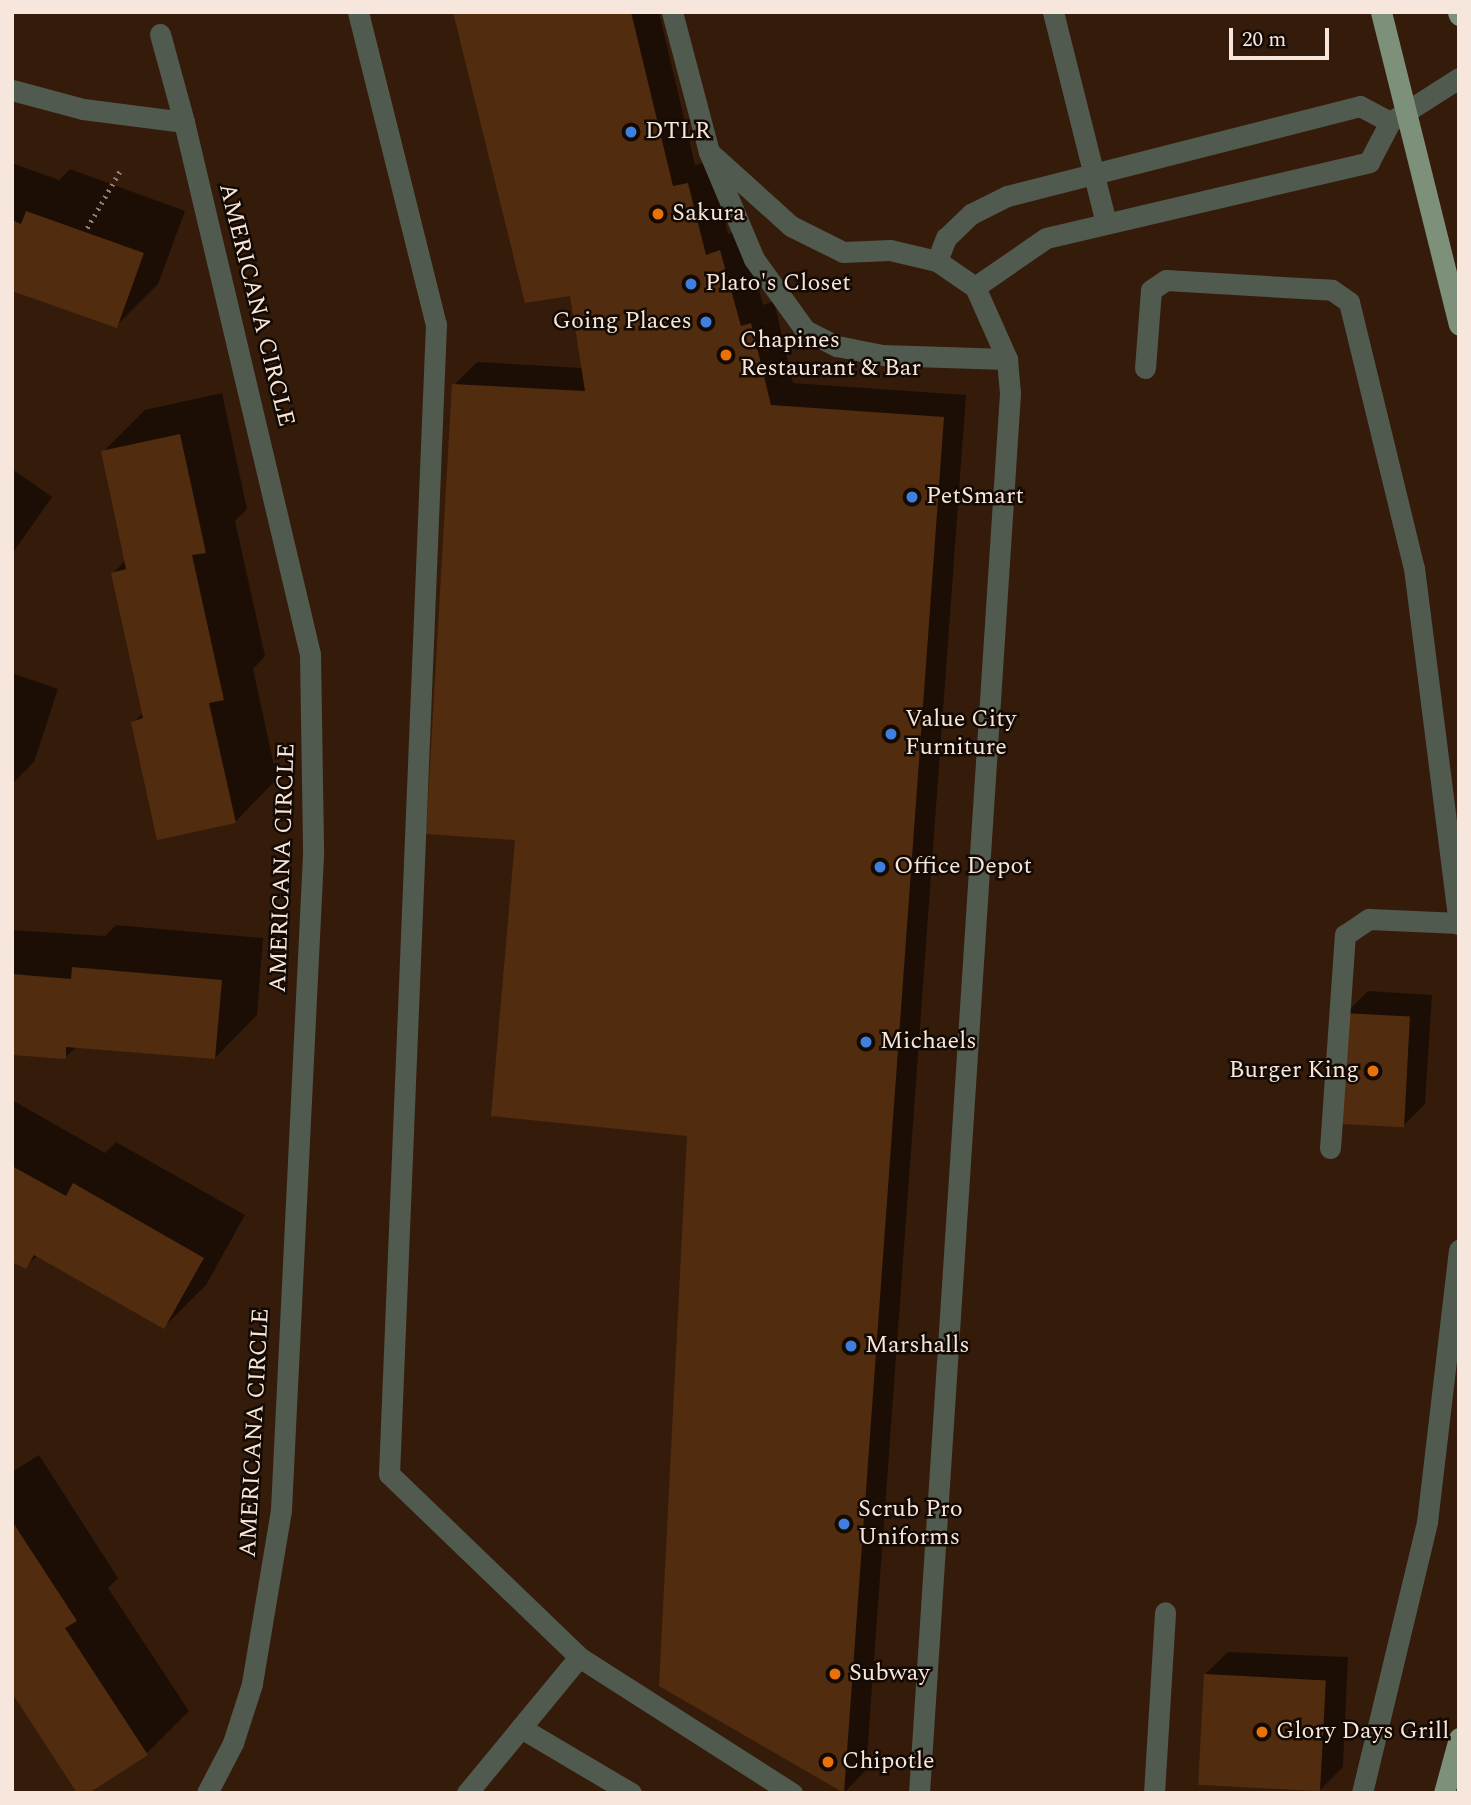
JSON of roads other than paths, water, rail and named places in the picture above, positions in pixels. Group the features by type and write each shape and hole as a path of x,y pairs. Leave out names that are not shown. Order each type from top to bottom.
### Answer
{"main road":[{"path":"1381,12 1398,117 1459,324"},
{"path":"1444,1793 1459,1738"}],"street":[{"path":"358,12 436,324 389,1474 579,1657 792,1793"},
{"path":"672,12 709,152 754,259 805,330 837,346 882,355 1007,359"},
{"path":"1053,12 1106,223"},
{"name":"AMERICANA CIRCLE","path":"160,34 301,599 314,702 281,1510 252,1684 233,1743 207,1793"},
{"path":"975,287 1045,238 1369,162 1398,117 1459,78"},
{"path":"12,90 82,109 184,122"},
{"path":"937,261 946,238 971,214 1007,196 1360,106 1398,117"},
{"path":"709,152 791,226 822,242 843,252 890,250 937,261 975,287 1007,359 1008,428 919,1793"},
{"path":"1145,368 1151,290 1166,280 1332,290 1349,302 1414,568 1459,923 1369,919 1345,935 1330,1148"},
{"path":"1362,1793 1427,1522 1458,1296 1459,1250"},
{"path":"1154,1793 1165,1612"},
{"path":"467,1793 579,1657"},
{"path":"522,1728 631,1793"}],"place":[{"name":"DTLR","path":"631,132"},
{"name":"Sakura","path":"658,214"},
{"name":"Plato's Closet","path":"691,284"},
{"name":"Going Places","path":"706,322"},
{"name":"Chapines Restaurant & Bar","path":"726,355"},
{"name":"PetSmart","path":"912,497"},
{"name":"Value City Furniture","path":"891,734"},
{"name":"Office Depot","path":"880,867"},
{"name":"Michaels","path":"866,1042"},
{"name":"Burger King","path":"1373,1071"},
{"name":"Marshalls","path":"851,1346"},
{"name":"Scrub Pro Uniforms","path":"844,1524"},
{"name":"Subway","path":"835,1674"},
{"name":"Glory Days Grill","path":"1262,1732"},
{"name":"Chipotle","path":"828,1762"}]}
